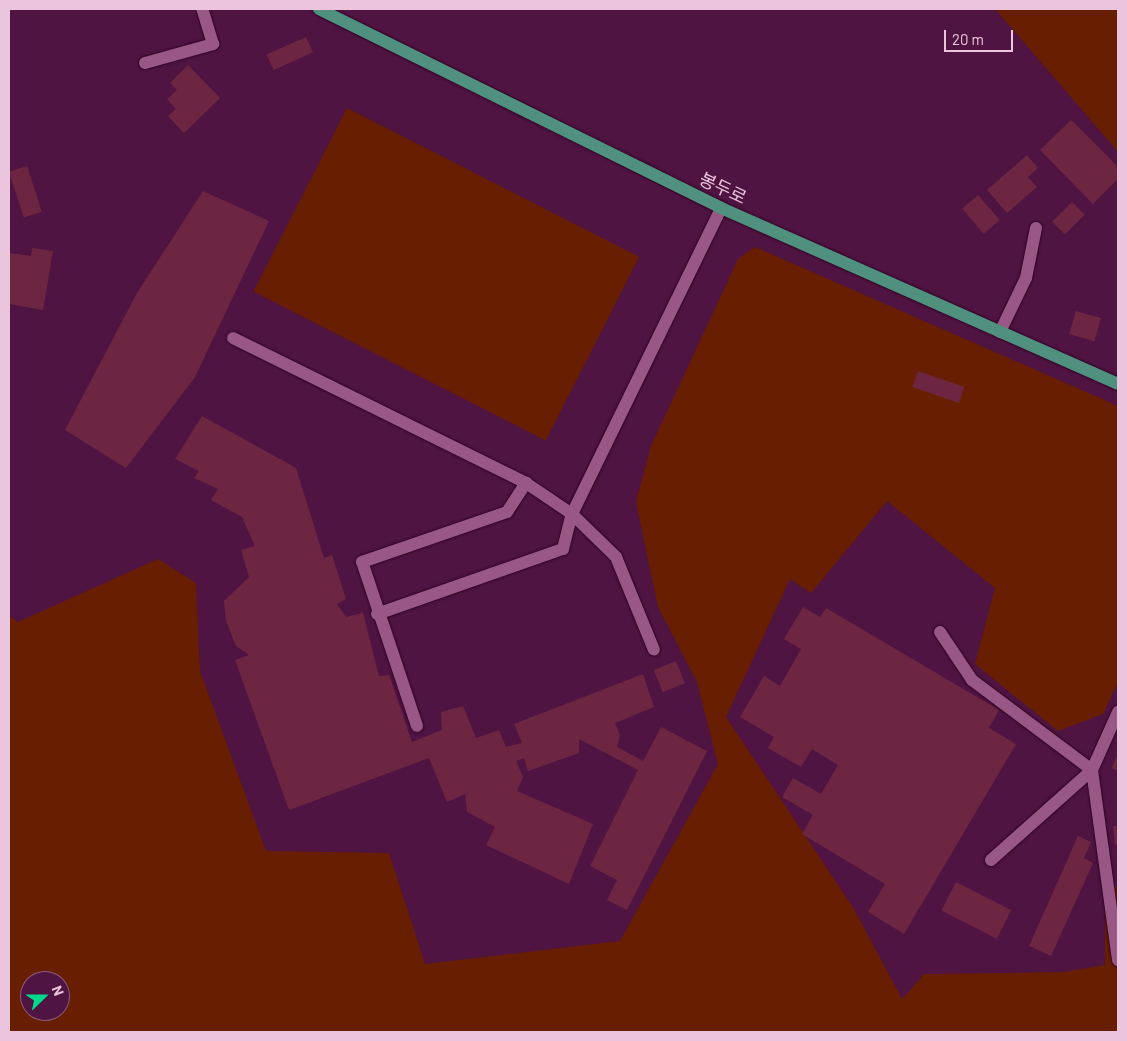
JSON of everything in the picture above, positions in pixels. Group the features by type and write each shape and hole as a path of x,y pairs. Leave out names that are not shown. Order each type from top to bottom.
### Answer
{"main road":[{"name":"봉두로","path":"319,9 721,208 1118,384"}],"street":[{"path":"145,63 213,44 202,9"},
{"path":"377,614 563,549 572,514 721,208"},
{"path":"1000,332 1026,278 1036,228"},
{"path":"233,338 526,483 572,514 616,557 654,650"},
{"path":"417,726 377,614 362,562 507,512 526,483"},
{"path":"940,632 972,680 1092,770 1118,960"},
{"path":"991,860 1092,770 1118,712"}],"shaded area":[{"path":"995,9 1118,9 1118,152 1065,90"},
{"path":"347,108 639,257 546,440 253,292"},
{"path":"755,247 1118,406 1118,682 1103,714 1058,731 975,664 995,588 887,501 811,593 790,579 726,717 854,909 902,999 924,974 1064,972 1105,965 1105,892 1118,886 1118,1032 9,1032 9,616 18,622 158,559 196,583 200,671 266,851 389,853 425,964 620,941 718,764 697,682 658,607 636,502 651,446 738,259"}],"building":[{"path":"306,37 313,53 274,70 267,54"},
{"path":"188,65 220,98 184,133 168,116 176,109 167,99 177,90 170,83"},
{"path":"1071,120 1118,167 1118,179 1093,204 1040,150"},
{"path":"1027,155 1038,168 1028,177 1037,187 1007,213 987,190"},
{"path":"27,166 42,212 24,218 9,172"},
{"path":"203,191 269,221 195,377 126,468 65,430 137,293"},
{"path":"978,195 1000,220 984,234 962,209"},
{"path":"1072,202 1085,215 1065,235 1052,222"},
{"path":"32,248 53,251 43,310 9,304 9,253 31,256"},
{"path":"1076,311 1101,318 1094,341 1069,334"},
{"path":"918,371 964,387 959,403 912,387"},
{"path":"202,416 296,468 324,558 332,555 346,599 337,604 346,617 363,613 379,676 389,675 412,742 442,730 441,712 463,706 476,738 499,730 506,747 522,743 514,724 643,674 654,707 615,723 620,735 617,747 643,761 661,727 707,751 627,910 607,900 617,880 590,866 638,770 579,739 579,753 528,771 524,758 516,761 523,777 517,791 593,824 569,884 486,845 495,827 467,812 465,794 447,802 429,758 289,810 235,660 249,655 236,646 226,621 224,601 249,577 241,550 255,546 242,517 211,500 218,489 194,478 199,471 175,459"},
{"path":"803,607 820,617 826,608 999,710 989,728 1016,744 904,934 868,912 885,884 802,834 813,815 782,797 793,778 821,794 838,765 812,749 801,767 768,748 774,737 740,717 764,676 780,686 801,649 784,639"},
{"path":"676,661 685,683 663,692 654,670"},
{"path":"1118,756 1118,771 1112,768"},
{"path":"1113,826 1118,826 1118,844 1115,845"},
{"path":"1078,836 1091,842 1084,858 1093,863 1051,956 1029,946"},
{"path":"956,882 1011,910 997,939 941,911"}]}
